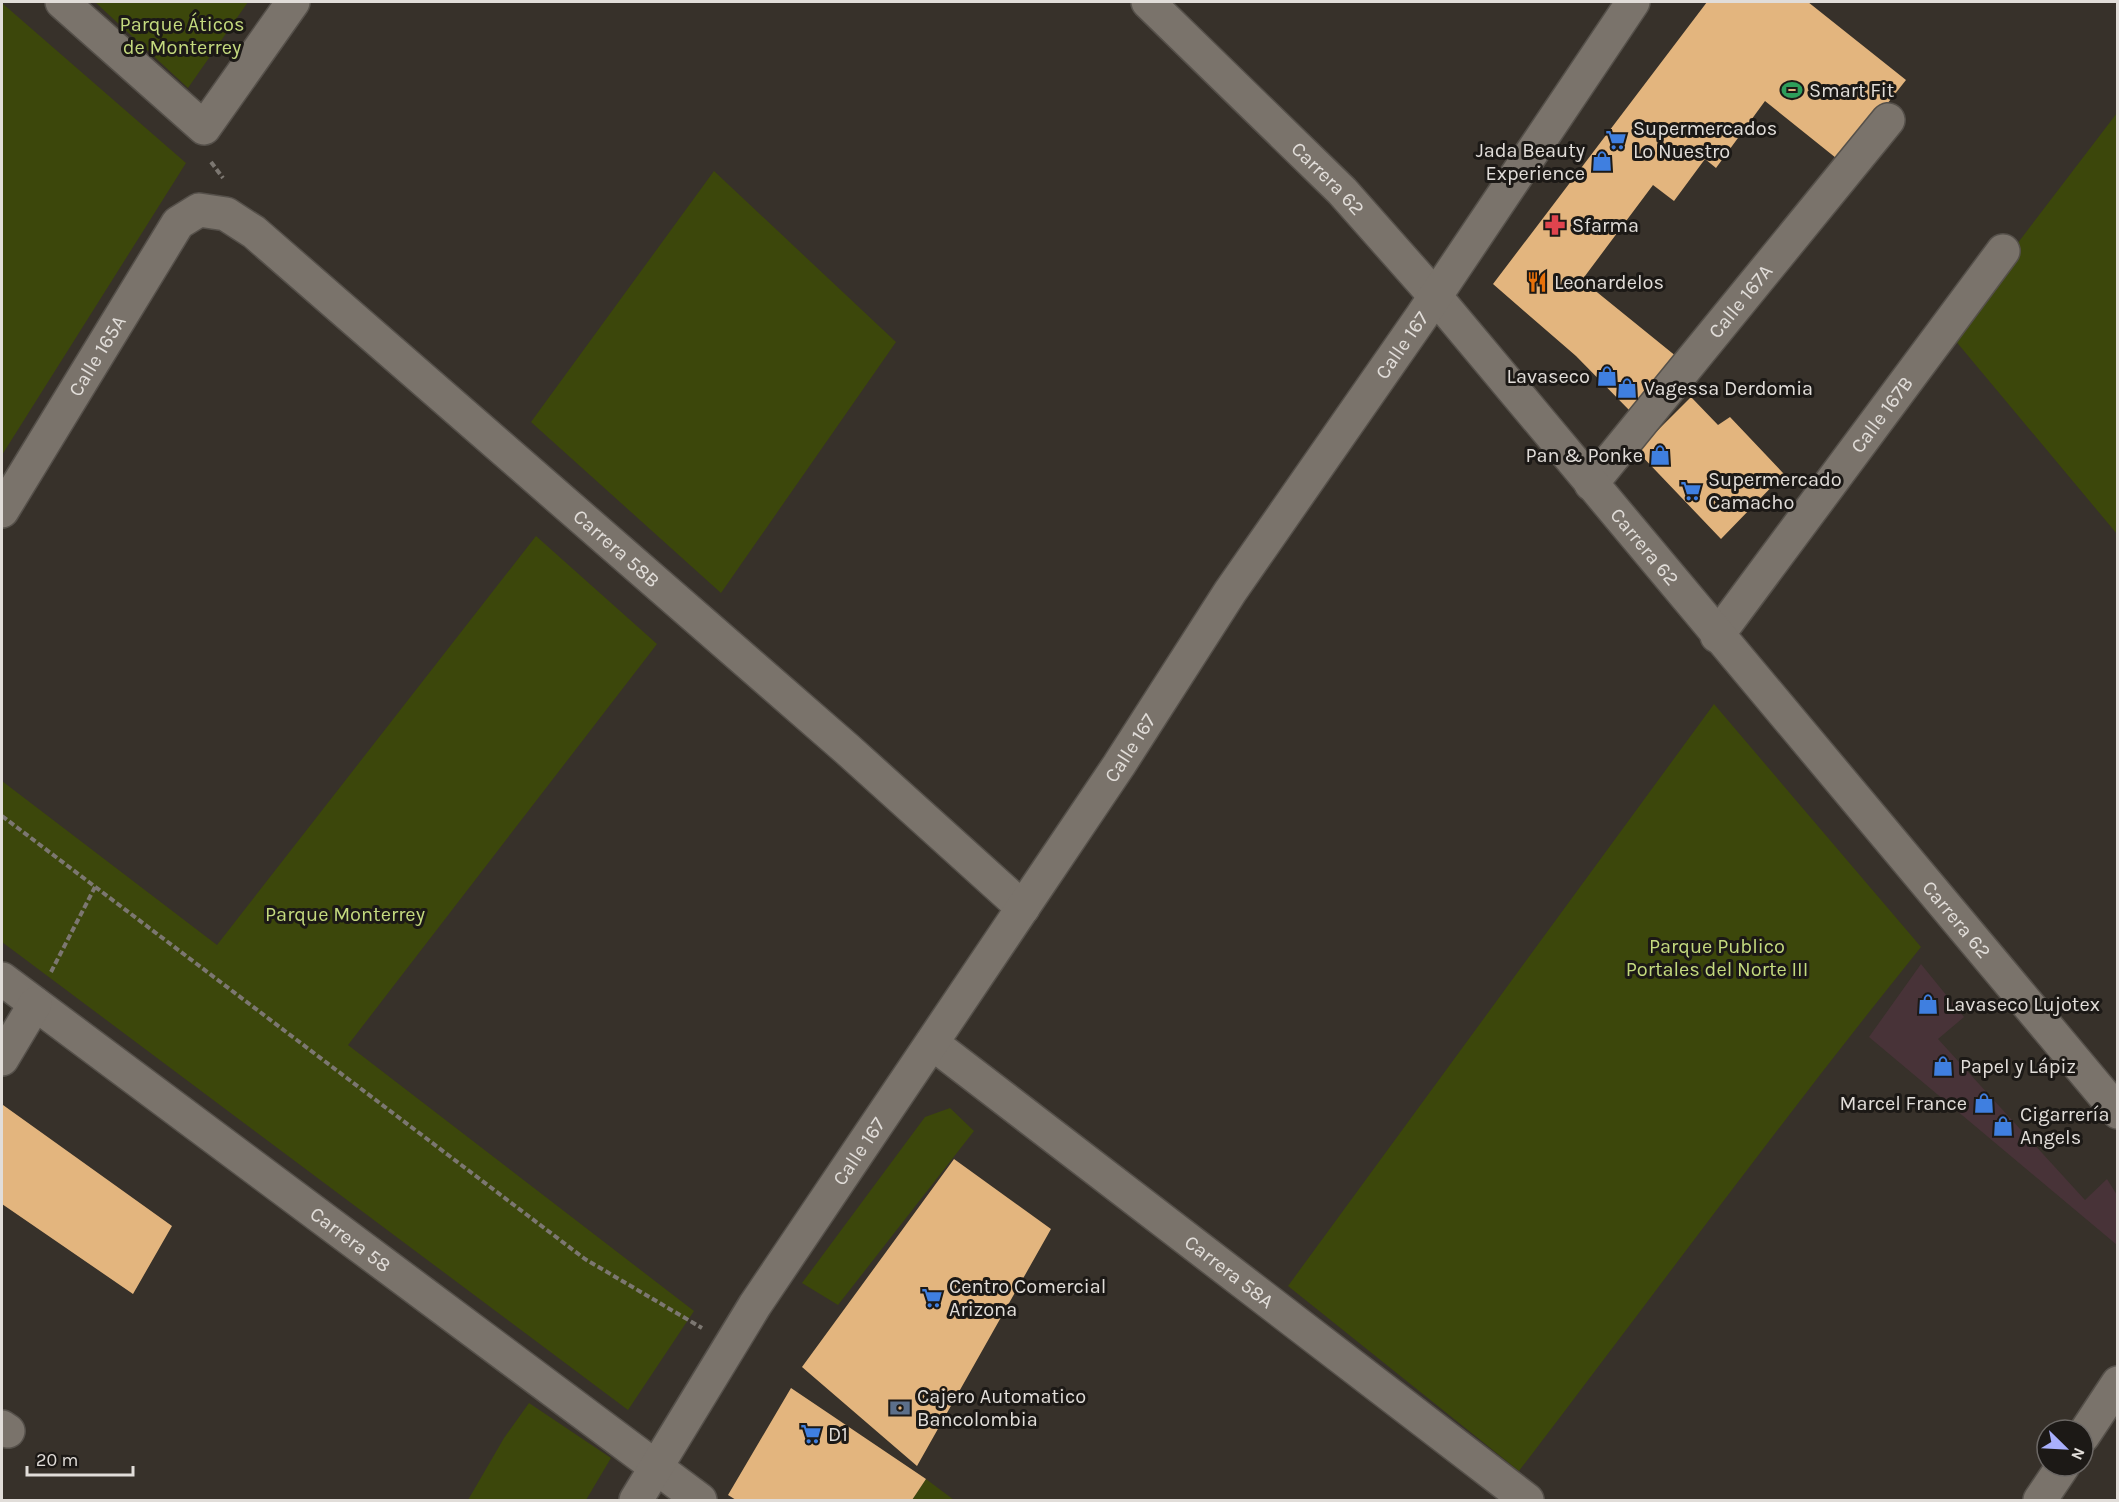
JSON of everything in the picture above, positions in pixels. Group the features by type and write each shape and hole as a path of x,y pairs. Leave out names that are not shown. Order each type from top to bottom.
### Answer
{"street":[{"path":"62,2 204,128 293,2"},
{"name":"Carrera 62","path":"1148,2 1342,191 1435,296 1717,636 2118,1112"},
{"name":"Calle 167","path":"636,1500 755,1305 1119,765 1230,592 1435,296 1633,2"},
{"name":"Calle 167A","path":"1591,484 1888,120"},
{"name":"Calle 165A","path":"2,511 178,223 212,212"},
{"name":"Carrera 58B","path":"212,212 263,239 838,741 1023,908"},
{"name":"Calle 167B","path":"1717,636 2003,251"},
{"name":"Carrera 58","path":"2,979 700,1500"},
{"path":"2,1059 35,1004"},
{"name":"Carrera 58A","path":"932,1043 1527,1500"},
{"path":"2095,1418 2118,1383"},
{"path":"2040,1500 2055,1478"}],"path":[{"path":"204,128 201,138 205,152 224,180 212,212"},
{"path":"2,816 585,1259 705,1330"},
{"path":"35,1004 95,888"}],"shaded area":[{"path":"1921,964 1964,1017 1938,1039 2085,1200 2107,1179 2117,1195 2117,1245 1869,1037"}],"green space":[{"name":"Parque Áticos de Monterrey","path":"95,2 248,2 188,88"},
{"path":"2,3 186,163 2,455"},
{"path":"2117,113 2117,534 1949,333"},
{"path":"714,171 896,342 721,593 531,422"},
{"name":"Parque Monterrey","path":"536,536 657,644 348,1045 694,1311 628,1410 2,942 2,781 217,945"},
{"name":"Parque Publico Portales del Norte III","path":"1714,704 1921,947 1768,1142 1519,1471 1288,1286"},
{"path":"950,1108 974,1131 838,1305 802,1283 925,1117"},
{"path":"529,1403 611,1458 586,1500 468,1500 504,1438"},
{"path":"926,1479 954,1500 912,1500"}],"building":[{"path":"1707,2 1808,2 1906,80 1841,162 1765,101 1716,168 1705,159 1674,201 1653,185 1582,280 1677,357 1630,411 1576,356 1493,284"},
{"path":"1691,397 1718,425 1730,417 1784,474 1721,539 1637,451"},
{"path":"3,1105 172,1226 133,1294 2,1204"},
{"name":"Centro Comercial Arizona","path":"954,1159 1051,1229 917,1466 802,1367"},
{"name":"D1","path":"791,1388 926,1479 912,1500 736,1500 728,1495"}],"place":[{"name":"Smart Fit","path":"1792,90"},
{"name":"Supermercados Lo Nuestro","path":"1616,140"},
{"name":"Jada Beauty Experience","path":"1602,161"},
{"name":"Sfarma","path":"1555,225"},
{"name":"Leonardelos","path":"1537,282"},
{"name":"Lavaseco","path":"1607,376"},
{"name":"Vagessa Derdomia","path":"1627,388"},
{"name":"Pan & Ponke","path":"1660,455"},
{"name":"Supermercado Camacho","path":"1691,491"},
{"name":"Lavaseco Lujotex","path":"1928,1004"},
{"name":"Papel y Lápiz","path":"1943,1066"},
{"name":"Marcel France","path":"1984,1103"},
{"name":"Cigarrería Angels","path":"2003,1126"},
{"name":"Centro Comercial Arizona","path":"932,1298"},
{"name":"Cajero Automatico Bancolombia","path":"900,1408"},
{"name":"D1","path":"811,1434"}]}
